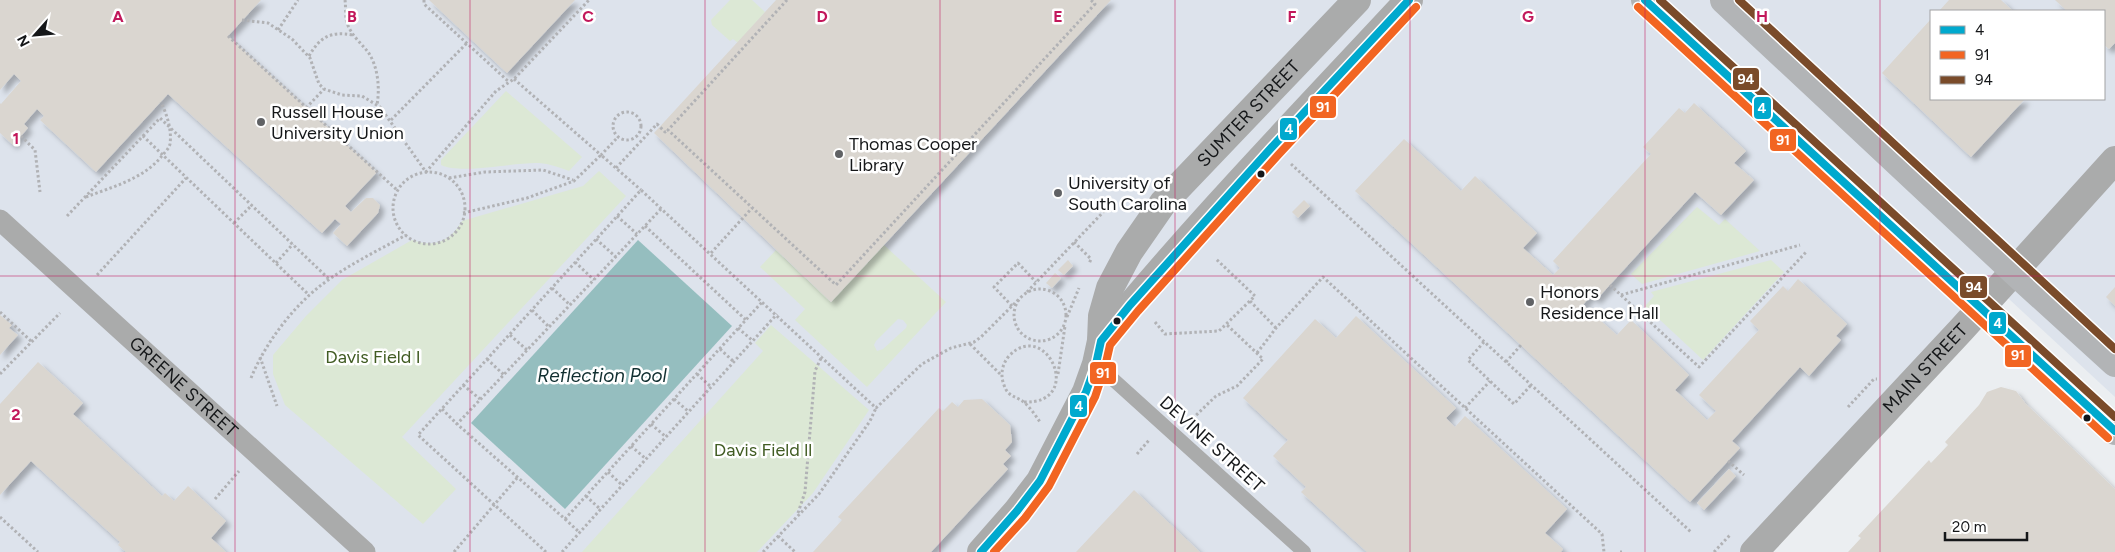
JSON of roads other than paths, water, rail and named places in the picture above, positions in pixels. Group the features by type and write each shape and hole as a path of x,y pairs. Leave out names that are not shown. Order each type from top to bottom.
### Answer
{"main road":[{"path":"1646,0 2115,431"},
{"path":"1724,0 2014,272 2115,362"}],"street":[{"name":"SUMTER STREET","path":"981,552 1040,481 1086,392 1098,352 1102,316 1110,288 1129,252 1163,203 1357,0"},
{"name":"SUMTER STREET","path":"1098,352 1130,305 1272,147 1409,0"},
{"name":"MAIN STREET","path":"1754,552 2014,272 2115,160"},
{"name":"GREENE STREET","path":"0,220 365,552"}],"lane":[{"name":"DEVINE STREET","path":"1098,352 1176,437 1304,552"}],"water":[{"name":"Reflection Pool","path":"638,240 732,326 565,509 471,423"}],"place":[{"name":"Russell House University Union","path":"261,122"},
{"name":"Thomas Cooper Library","path":"839,154"},
{"name":"University of South Carolina","path":"1058,193"},
{"name":"Honors Residence Hall","path":"1530,302"}],"park label":[{"name":"Davis Field I","path":"373,357"},
{"name":"Davis Field ll","path":"763,450"}]}
